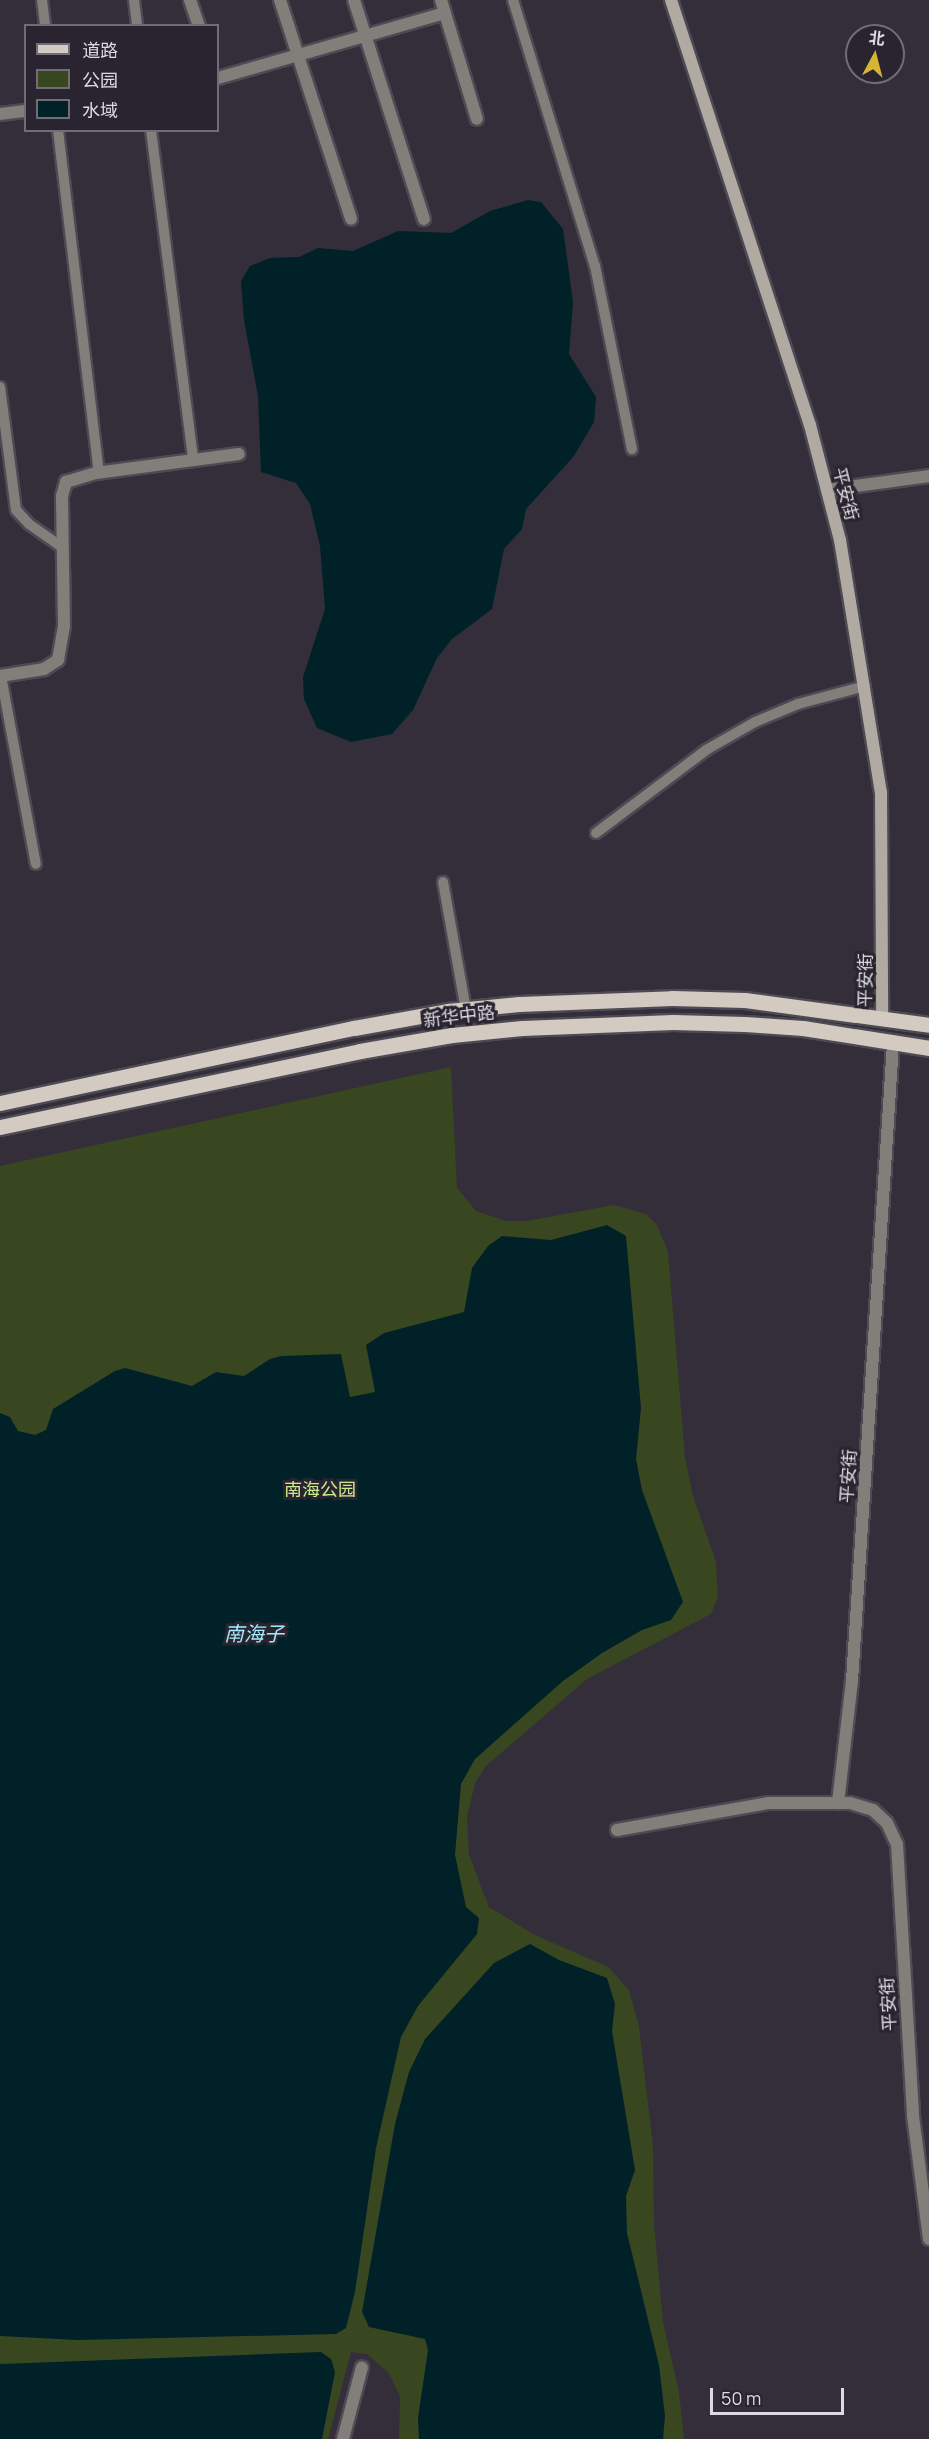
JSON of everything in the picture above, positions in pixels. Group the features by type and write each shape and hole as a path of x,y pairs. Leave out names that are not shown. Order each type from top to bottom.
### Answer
{"main road":[{"name":"新华中路","path":"0,1103 354,1028 466,1010 672,998 804,1005 929,1024"},
{"name":"新华中路","path":"0,1127 360,1051 452,1035 522,1028 673,1022 745,1024 929,1048"}],"street":[{"path":"190,0 198,24"},
{"path":"280,0 351,219"},
{"path":"354,0 424,219"},
{"path":"441,0 477,118"},
{"name":"平安街","path":"671,0 810,425 840,540 877,752 884,837 882,1017"},
{"path":"219,78 445,13"},
{"path":"0,114 24,111"},
{"path":"0,676 44,669 58,660 64,626 62,496 66,482 99,472 239,454"},
{"path":"827,490 929,476"},
{"name":"平安街","path":"838,1803 852,1682 893,1043"},
{"name":"平安街","path":"617,1830 768,1803 838,1803 873,1810 887,1823 897,1844 913,2116 926,2196 929,2240"},
{"path":"343,2439 362,2367"}],"lane":[{"path":"42,0 45,24"},
{"path":"134,0 137,24"},
{"path":"513,0 595,266 632,449"},
{"path":"58,132 99,472"},
{"path":"151,132 193,460"},
{"path":"0,387 16,510 29,524 63,548"},
{"path":"0,676 36,864"},
{"path":"596,833 706,750 755,722 798,704 865,686"},
{"path":"442,882 466,1010"}],"green space":[{"name":"南海子","path":"451,1067 457,1188 476,1211 506,1221 527,1221 614,1205 646,1214 657,1225 668,1252 685,1458 693,1496 716,1562 718,1597 711,1614 587,1679 486,1766 475,1783 467,1817 469,1855 489,1907 535,1935 608,1967 629,1990 639,2027 653,2146 654,2224 663,2322 679,2392 684,2439 399,2439 400,2397 389,2373 367,2354 351,2352 328,2439 0,2439 0,1166"}],"water":[{"path":"528,200 541,202 563,229 573,302 569,354 596,397 594,422 574,456 526,509 522,529 504,549 492,609 452,639 437,658 413,710 392,734 351,742 317,728 304,699 303,677 325,609 320,546 310,504 296,483 261,472 258,396 244,320 241,281 250,266 270,258 299,257 318,248 353,251 398,231 451,233 490,211"},
{"name":"南海子","path":"607,1225 626,1236 641,1408 636,1459 642,1490 683,1602 671,1620 642,1630 602,1653 563,1681 475,1759 461,1784 455,1855 466,1907 479,1918 477,1934 418,2006 401,2037 376,2148 355,2292 346,2328 336,2334 78,2340 0,2336 0,1413 10,1417 18,1431 35,1435 46,1430 53,1409 115,1371 125,1368 192,1386 216,1372 244,1376 270,1359 281,1356 341,1354 350,1397 375,1392 366,1345 384,1333 464,1312 472,1268 488,1246 502,1236 551,1240"},
{"path":"530,1944 559,1960 607,1978 615,2004 612,2031 635,2170 626,2196 627,2233 659,2365 665,2416 663,2439 419,2439 418,2418 428,2350 425,2339 369,2327 362,2312 395,2124 409,2072 425,2039 494,1963"},
{"path":"321,2352 331,2359 335,2372 322,2439 0,2439 0,2364"}],"park label":[{"name":"南海公园","path":"320,1489"}]}
